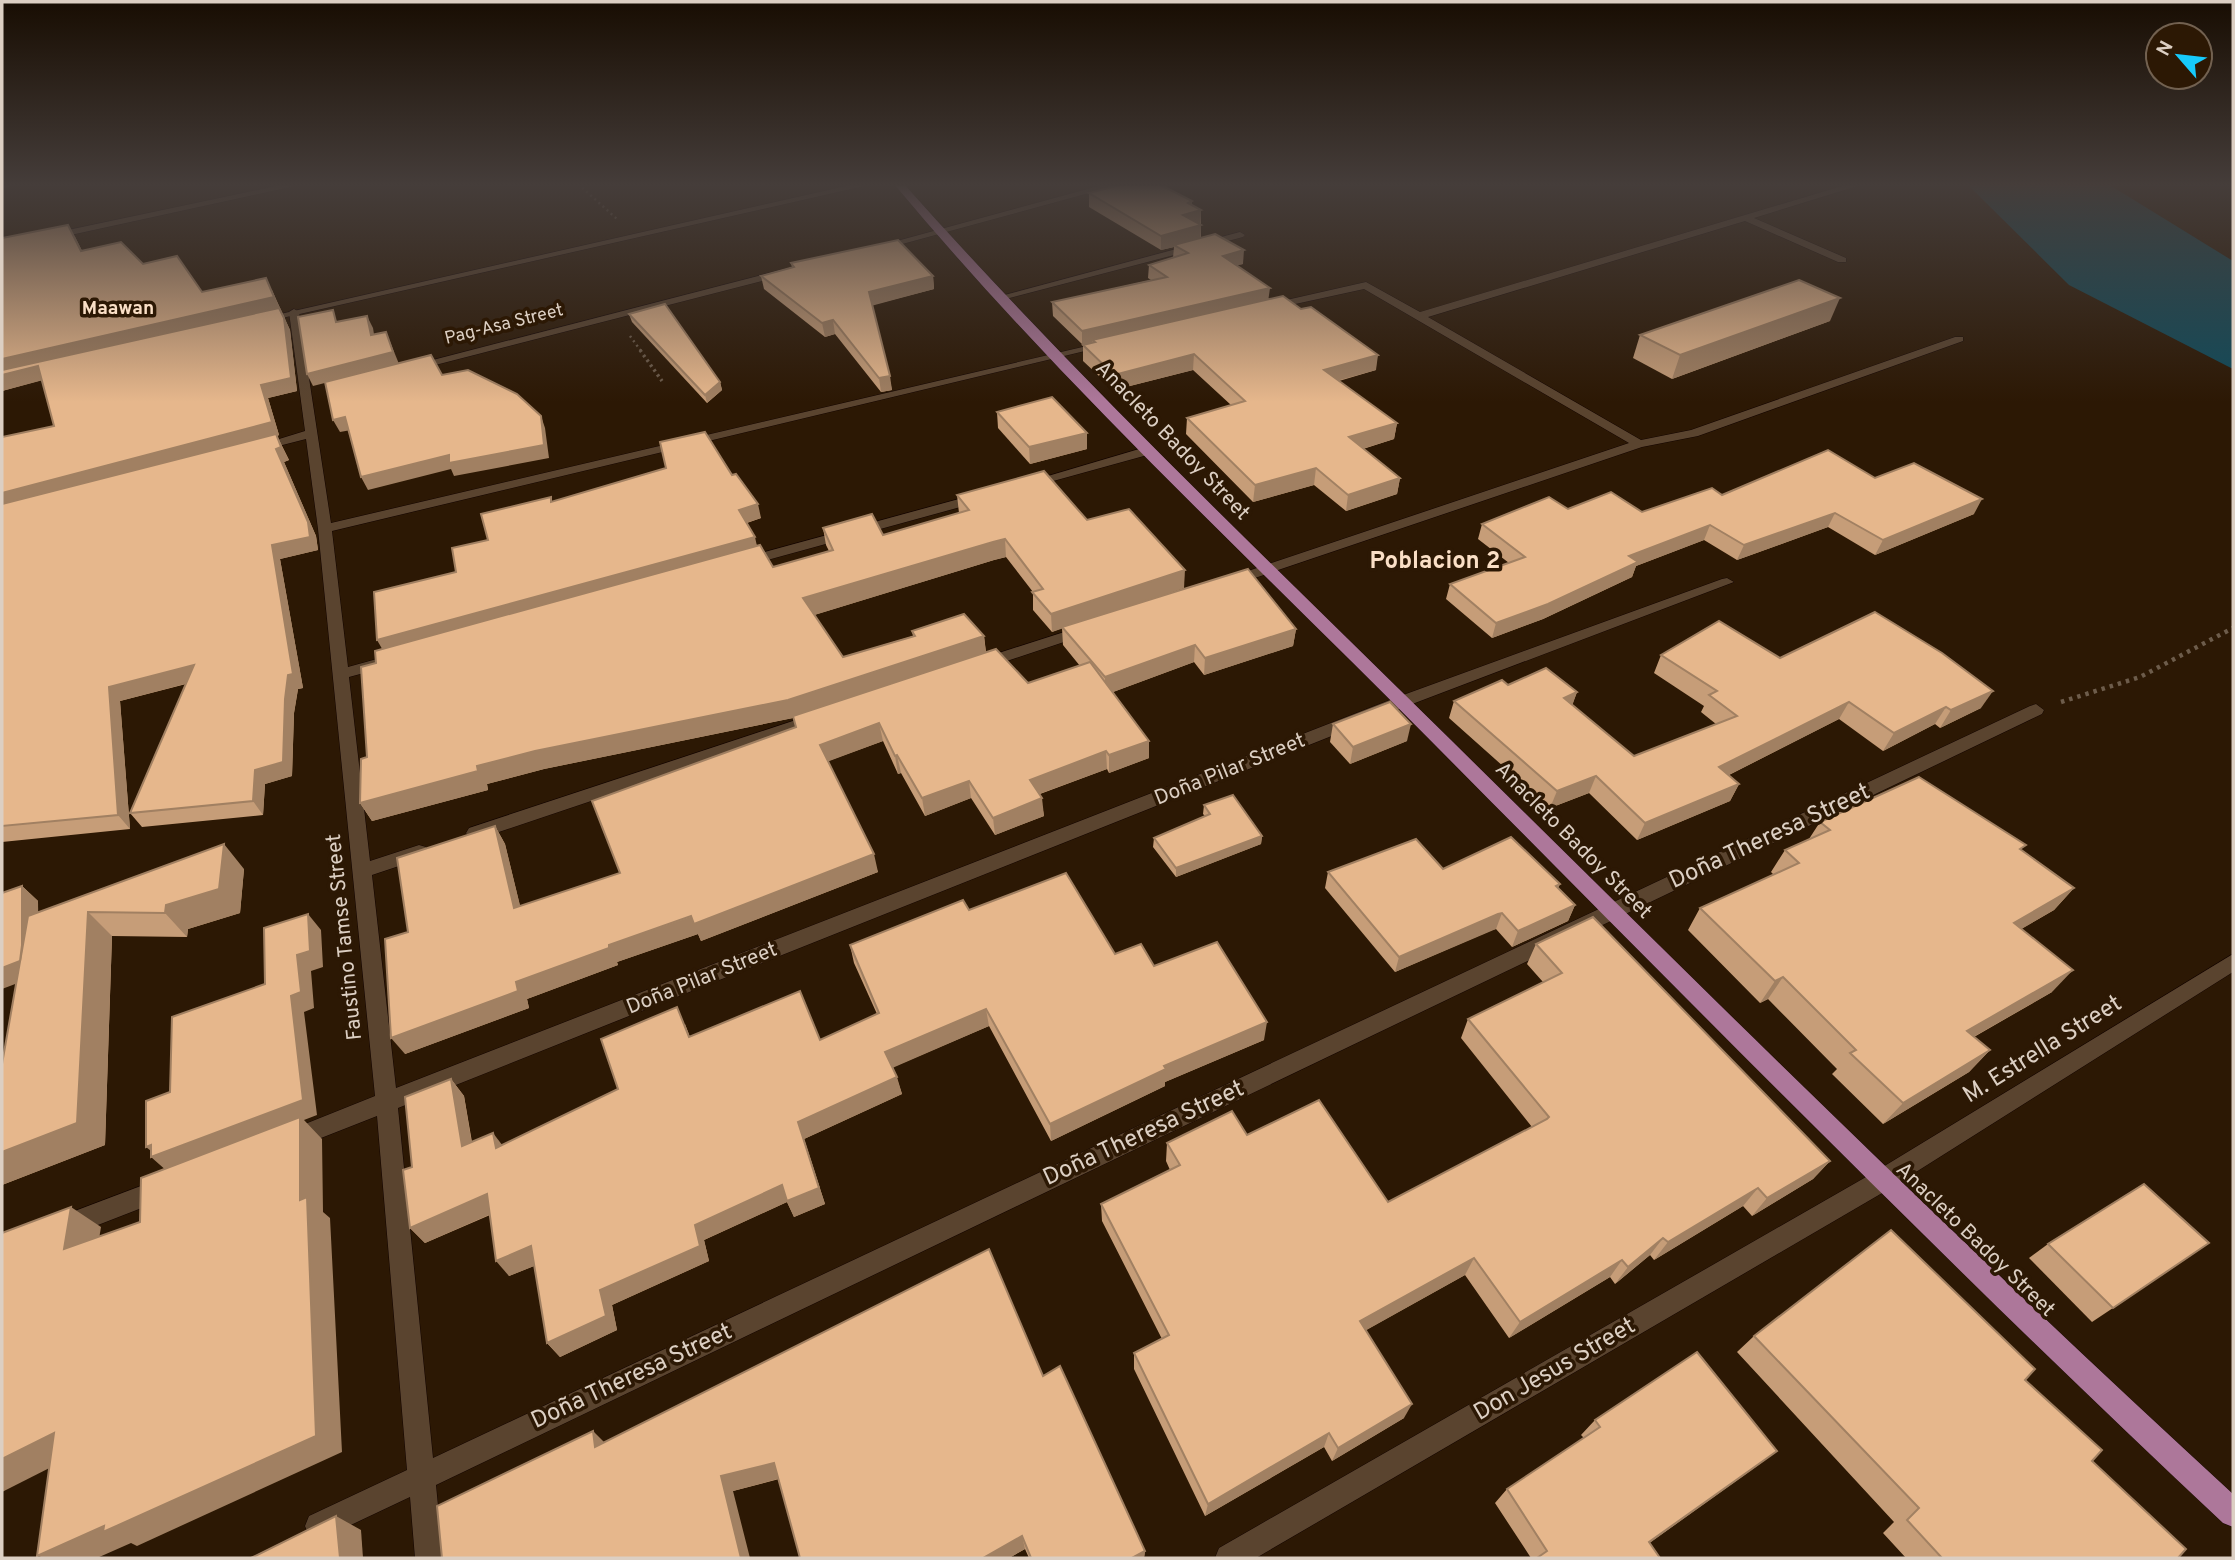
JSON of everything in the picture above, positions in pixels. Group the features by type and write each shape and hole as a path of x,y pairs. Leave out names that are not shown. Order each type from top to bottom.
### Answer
{"main road":[{"name":"Anacleto Badoy Street","path":"964,257 1146,451 1881,1181 2233,1513"}],"street":[{"path":"244,324 542,257"},
{"path":"1002,297 1159,257"},
{"path":"1419,316 1616,257"},
{"path":"1835,257 1842,260"},
{"name":"Pag-Asa Street","path":"400,370 801,268"},
{"path":"1258,310 1366,285 1639,444"},
{"name":"Faustino Tamse Street","path":"295,312 313,392 313,433 387,1104 429,1558"},
{"path":"1215,586 1639,444 1694,433 1959,339"},
{"path":"324,528 1111,344"},
{"path":"245,451 313,433"},
{"path":"729,566 1146,451"},
{"name":"Doña Pilar Street","path":"271,1148 1401,702 1727,582"},
{"path":"968,669 1100,625"},
{"path":"340,674 393,659"},
{"name":"Doña Theresa Street","path":"301,1535 2036,710"},
{"path":"360,872 836,713"},
{"name":"M. Estrella Street","path":"1881,1181 2233,962"},
{"name":"Don Jesus Street","path":"1229,1558 1881,1181"},
{"path":"40,1236 181,1182"}],"path":[{"path":"615,315 663,381"},
{"path":"2036,710 2140,677 2233,628"}],"water":[{"path":"2041,257 2226,257 2233,261 2233,369 2069,285"}],"building":[{"path":"2,257 136,257 143,264 178,257 202,292 266,278 274,297 2,359"},
{"path":"820,257 914,257 933,276 869,292 890,376 879,378 833,320 822,323 761,276 794,267 791,263"},
{"path":"1176,257 1224,257 1270,288 1082,331 1052,302 1167,277 1149,265"},
{"path":"1799,280 1840,298 1680,355 1640,335"},
{"path":"1283,296 1301,309 1311,307 1378,355 1324,370 1397,423 1349,437 1400,478 1348,495 1316,468 1255,485 1187,418 1245,401 1194,354 1114,375 1083,345 1095,342 1092,340"},
{"path":"665,304 720,382 705,395 629,314"},
{"path":"279,308 284,318 291,378 261,385 272,422 2,493 2,437 54,426 38,366 2,375 2,370"},
{"path":"333,310 336,322 367,316 371,335 386,332 393,352 307,374 298,317"},
{"path":"431,355 442,375 468,370 517,394 541,416 544,445 449,463 449,455 361,477 345,417 333,420 325,382"},
{"path":"1052,397 1087,433 1029,447 997,412"},
{"path":"705,432 732,475 736,474 758,504 739,510 755,537 377,640 374,592 456,572 452,548 488,540 481,514 551,497 551,502 666,468 660,442"},
{"path":"276,434 281,447 276,449 308,522 310,537 272,545 293,674 288,675 285,699 283,762 255,770 253,801 130,813 194,665 109,687 118,815 2,826 2,504"},
{"path":"1828,450 1875,478 1914,463 1982,499 1883,540 1835,513 1744,545 1710,525 1629,556 1638,562 1548,604 1496,623 1450,584 1525,557 1482,524 1549,497 1568,509 1611,492 1642,512 1712,488 1722,495"},
{"path":"1044,471 1087,520 1129,509 1185,570 1051,614 1032,592 1043,589 1005,539 993,542 803,598 843,657 915,636 912,631 964,614 984,636 788,700 535,751 477,766 478,771 360,803 361,759 367,757 361,667 376,663 375,651 760,545 773,567 833,550 823,528 872,514 883,535 969,510 957,495"},
{"path":"1248,569 1296,629 1205,658 1195,645 1105,677 1062,627"},
{"path":"1875,612 1942,653 1993,691 1951,710 1946,707 1894,733 1849,702 1719,767 1739,784 1645,823 1596,776 1557,791 1454,701 1502,680 1508,685 1546,668 1577,692 1564,698 1634,756 1737,716 1709,695 1717,691 1661,655 1719,621 1780,658"},
{"path":"996,649 1028,683 1090,662 1149,741 1109,755 1106,751 1030,780 1042,798 993,818 969,781 922,798 897,755 895,756 879,723 820,745 874,854 694,924 691,916 609,945 609,948 516,982 518,991 391,1038 385,939 408,932 397,858 495,826 514,908 620,873 592,801 796,727 793,716"},
{"path":"1390,702 1411,724 1353,747 1333,724"},
{"path":"1919,777 2026,845 2020,849 2074,888 2014,923 2073,970 1967,1031 1990,1050 1903,1103 1850,1053 1856,1050 1783,977 1775,981 1700,908 1799,863 1785,850 1830,830 1820,822"},
{"path":"1233,795 1262,836 1176,868 1154,838 1210,814 1204,805"},
{"path":"1511,837 1560,884 1556,886 1575,905 1518,931 1502,913 1498,914 1399,957 1328,872 1416,839 1443,869"},
{"path":"224,844 219,889 166,905 165,913 88,912 77,1123 2,1152 2,1064 28,916"},
{"path":"1066,873 1115,954 1141,944 1154,966 1217,942 1267,1022 1164,1066 1166,1069 1050,1124 986,1009 885,1052 897,1077 798,1122 819,1188 787,1201 782,1185 695,1225 700,1246 600,1290 606,1316 547,1343 531,1246 496,1261 487,1194 410,1228 403,1170 412,1167 405,1097 451,1079 462,1146 493,1133 496,1148 618,1089 601,1039 677,1007 689,1037 800,991 820,1040 879,1013 850,945 963,900 969,910"},
{"path":"22,886 20,961 2,968 2,893"},
{"path":"308,914 310,951 297,955 301,992 291,996 303,1100 151,1157 151,1145 146,1147 146,1101 170,1092 172,1017 265,984 264,928"},
{"path":"1593,917 1830,1161 1767,1198 1758,1188 1668,1242 1663,1238 1628,1267 1622,1260 1520,1322 1474,1258 1360,1321 1412,1404 1338,1448 1329,1433 1208,1504 1134,1353 1169,1335 1101,1204 1180,1165 1167,1143 1232,1111 1247,1135 1319,1100 1388,1202 1547,1119 1549,1117 1468,1019 1562,973 1536,944"},
{"path":"300,1117 300,1200 307,1197 316,1436 103,1532 104,1526 37,1556 54,1433 2,1459 2,1233 71,1207 64,1249 140,1222 141,1178"},
{"path":"2144,1184 2209,1243 2113,1308 2048,1244"},
{"path":"1891,1230 2035,1369 2025,1380 2102,1450 2092,1461 2186,1549 2178,1558 1942,1558 1907,1520 1919,1508 1754,1336"},
{"path":"989,1249 1043,1376 1060,1366 1145,1551 1132,1558 1031,1558 1022,1536 983,1558 800,1558 774,1463 721,1476 741,1558 442,1558 437,1506 593,1431 595,1447"},
{"path":"1697,1352 1777,1451 1649,1542 1660,1558 1537,1558 1547,1551 1507,1489 1600,1427 1595,1420"},
{"path":"336,1516 340,1558 251,1558"}],"district":[{"name":"Maawan","path":"118,309"},
{"name":"Poblacion 2","path":"1435,562"}]}
